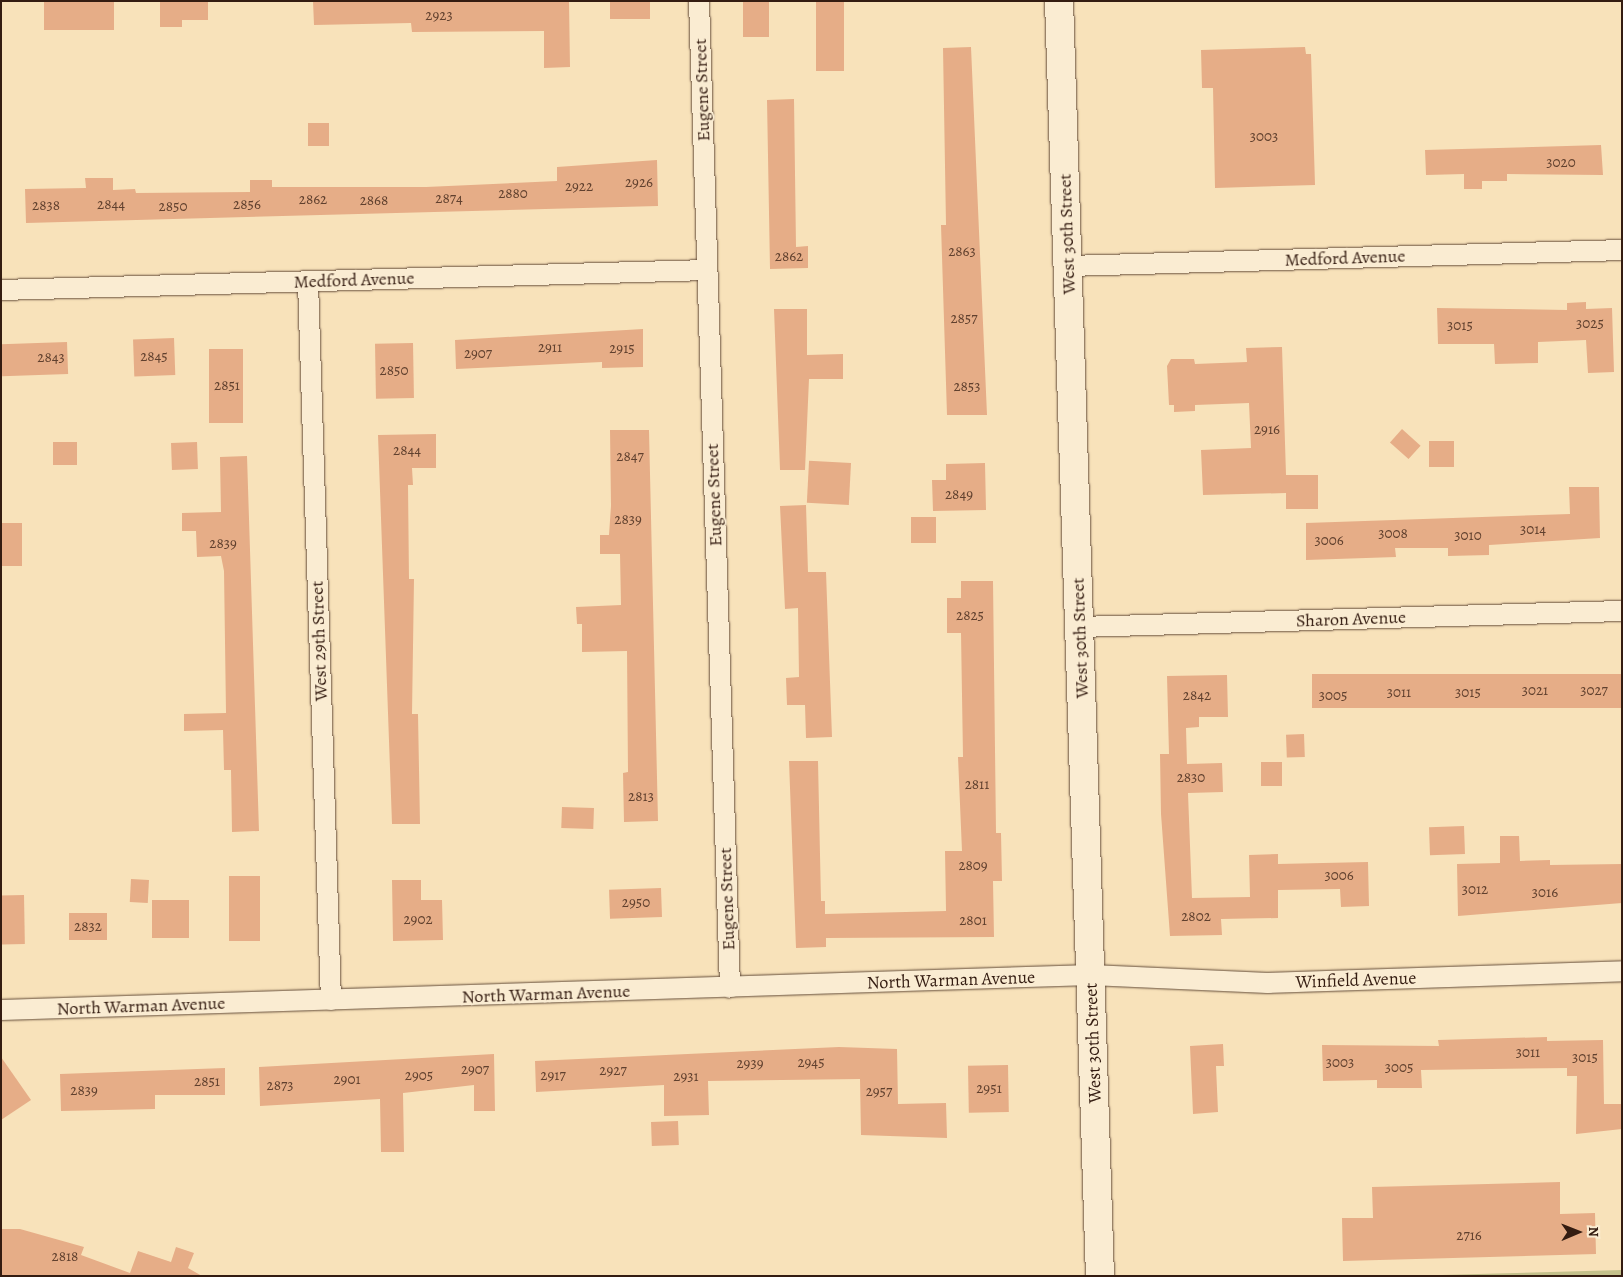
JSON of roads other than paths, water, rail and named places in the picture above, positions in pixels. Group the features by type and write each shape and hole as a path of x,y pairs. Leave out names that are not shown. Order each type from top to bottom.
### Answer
{"main road":[{"name":"West 30th Street","path":"1059,1 1100,1276"}],"street":[{"name":"Eugene Street","path":"699,1 730,988"},
{"name":"Medford Avenue","path":"1068,266 1622,250"},
{"name":"Medford Avenue","path":"1,290 707,270"},
{"name":"West 29th Street","path":"308,282 331,1000"},
{"name":"Sharon Avenue","path":"1079,628 1622,612"},
{"name":"Winfield Avenue","path":"1091,975 1268,983 1622,972"},
{"name":"North Warman Avenue","path":"1,1010 1091,975"}]}
